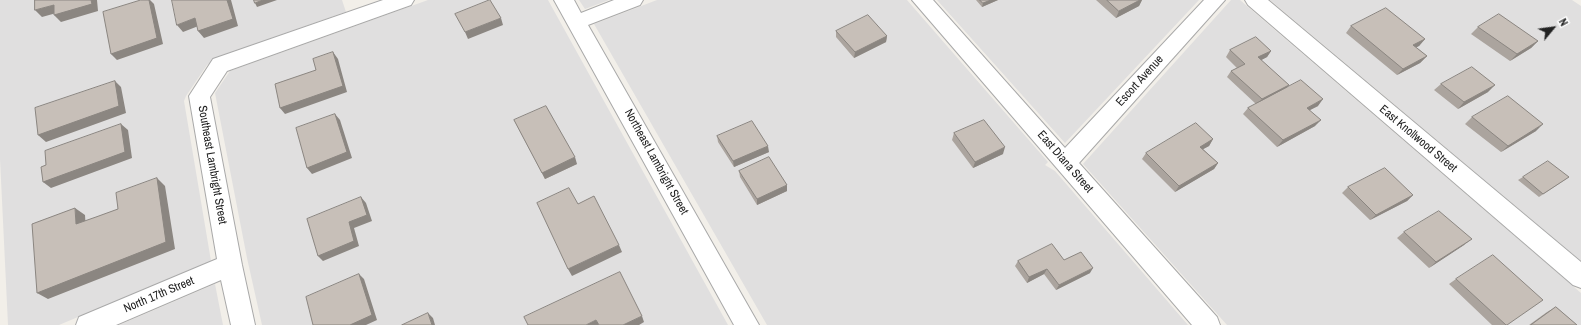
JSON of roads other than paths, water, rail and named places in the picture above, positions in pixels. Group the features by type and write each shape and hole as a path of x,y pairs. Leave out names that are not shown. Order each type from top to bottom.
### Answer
{"street":[{"path":"360,8 404,0"},
{"name":"Northeast Lambright Street","path":"564,0 747,325"},
{"path":"577,22 633,0"},
{"name":"East Diana Street","path":"922,0 1208,325"},
{"name":"Escort Avenue","path":"1066,163 1214,0"},
{"name":"East Knollwood Street","path":"1255,0 1581,277"},
{"name":"Southeast Lambright Street","path":"243,325 230,265 199,96 220,65 360,8"},
{"name":"North 17th Street","path":"88,325 230,265"}]}
